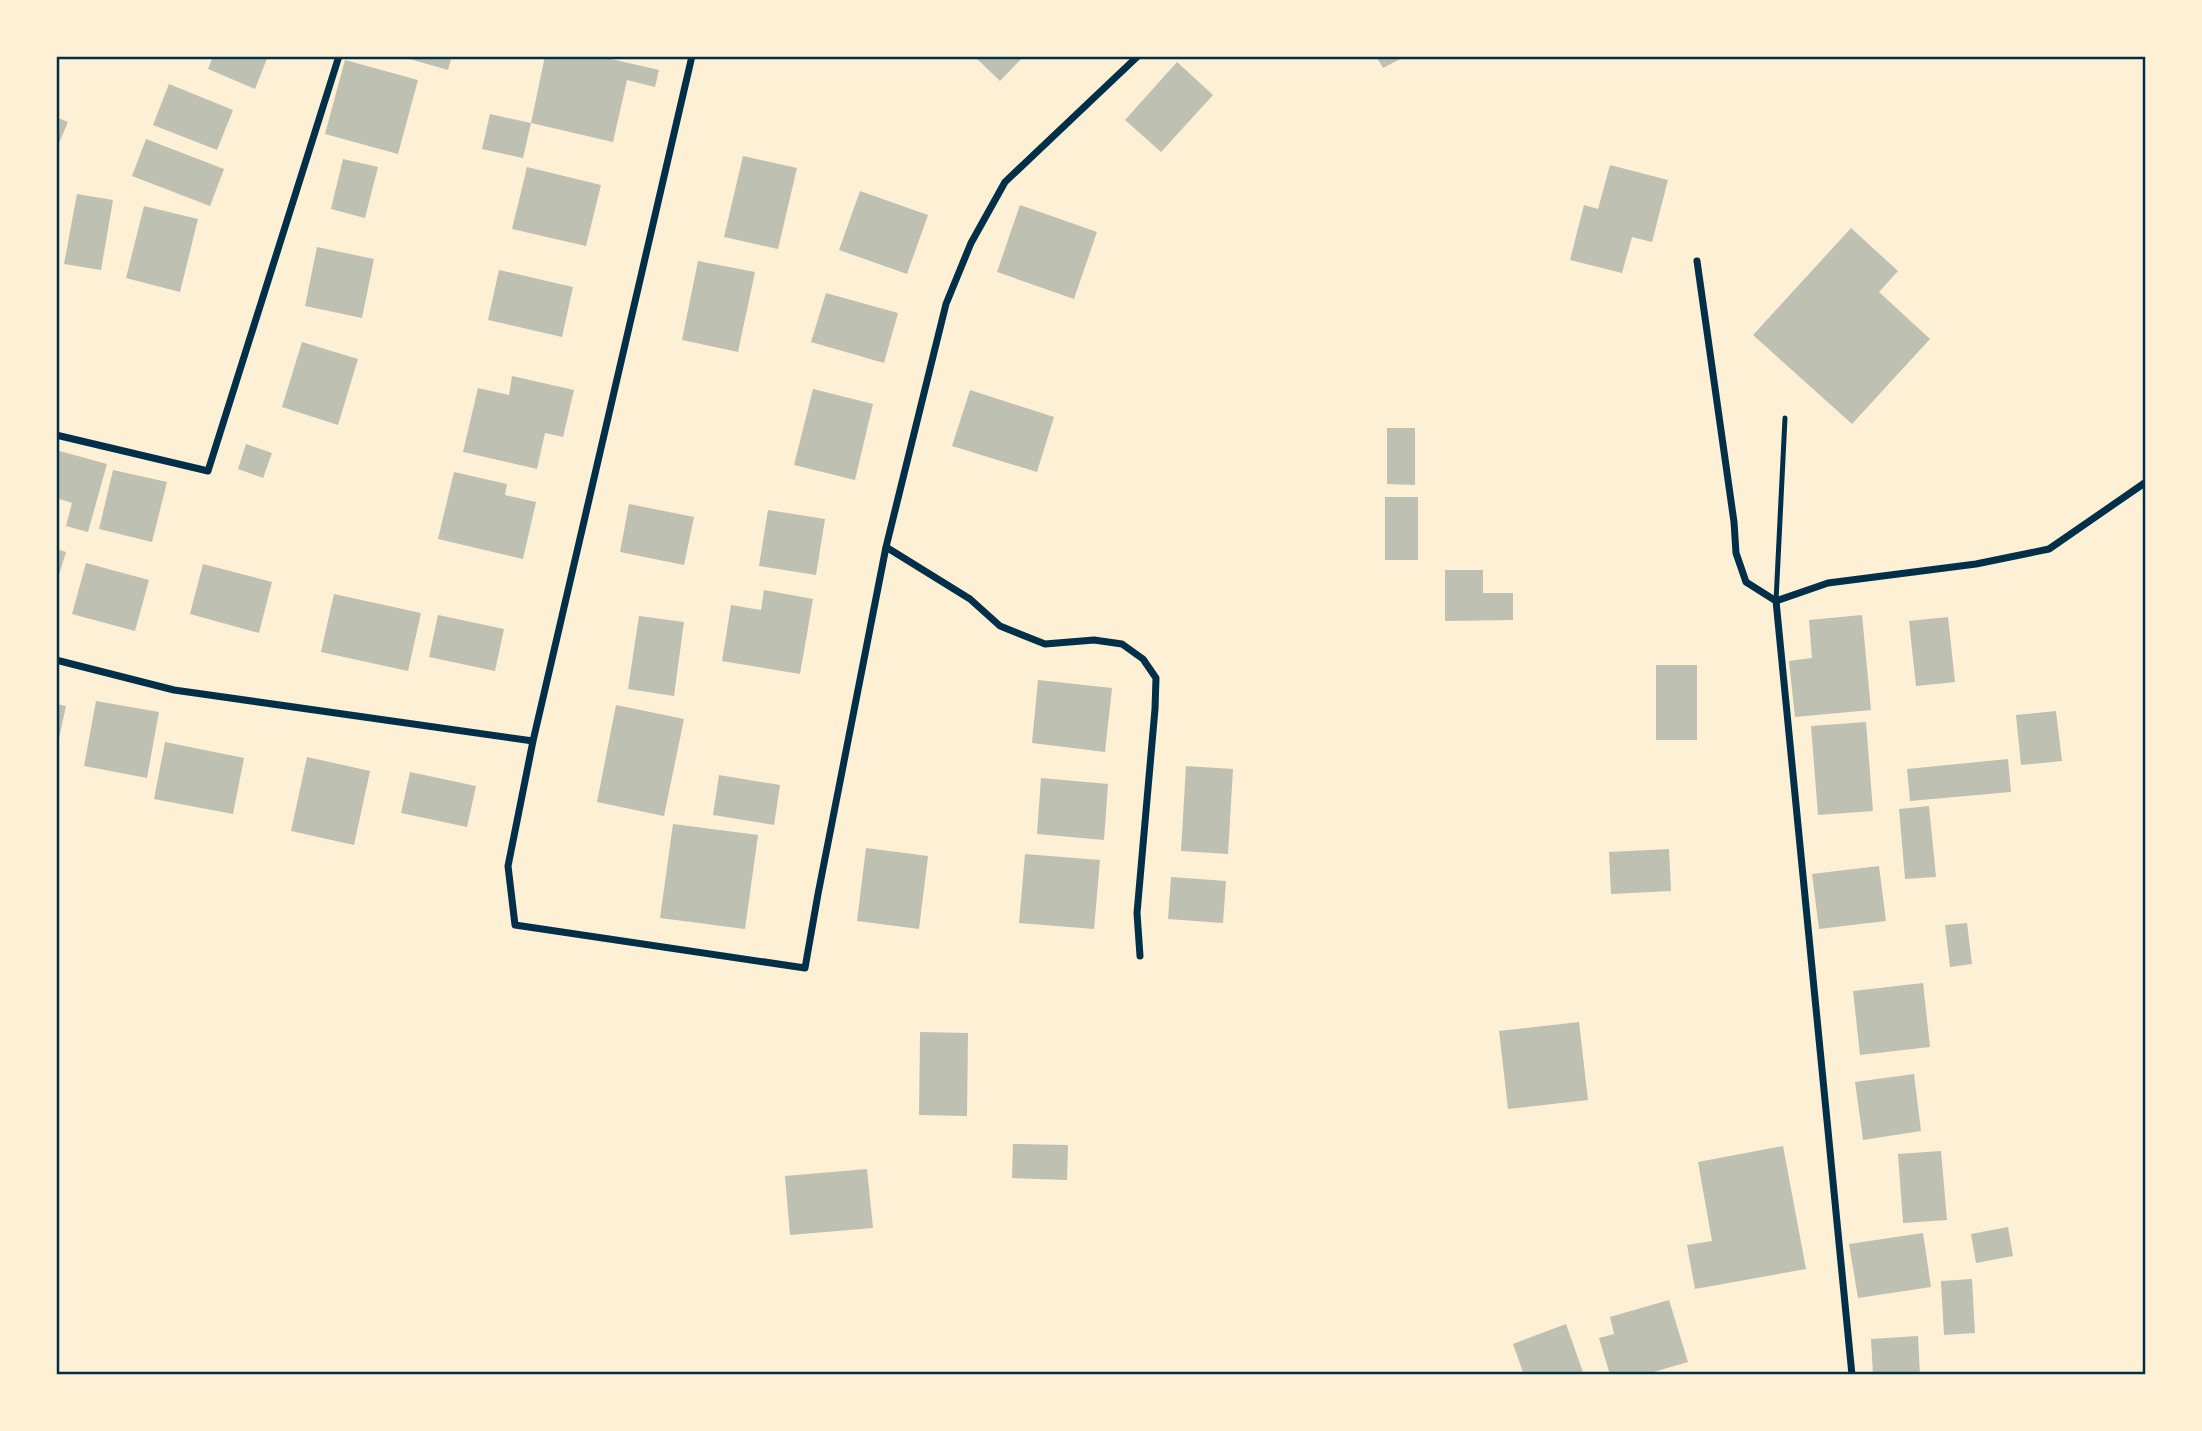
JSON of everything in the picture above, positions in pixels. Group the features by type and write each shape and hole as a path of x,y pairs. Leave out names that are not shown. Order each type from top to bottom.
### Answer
{"street":[{"path":"56,435 208,471 339,56"},
{"path":"692,56 533,741 508,866 515,925 805,968 886,547 946,304 971,243 1005,182 1138,56"},
{"path":"1697,261 1734,522 1736,553 1746,582 1776,601"},
{"path":"1776,601 1828,583 1976,564 2049,549 2146,482"},
{"path":"886,547 970,599 1000,626 1045,644 1094,640 1122,644 1143,659 1156,678 1137,913 1140,956"},
{"path":"1776,601 1852,1375"},
{"path":"56,660 174,690 533,741"}],"lane":[{"path":"1776,601 1785,418"}],"building":[{"path":"213,56 268,56 255,89 208,69"},
{"path":"399,56 452,56 448,70"},
{"path":"545,56 598,56 659,70 655,87 627,80 613,142 531,123"},
{"path":"974,56 1024,56 1000,81"},
{"path":"1376,56 1406,56 1383,68"},
{"path":"345,60 418,80 398,154 325,134"},
{"path":"1177,62 1213,95 1161,152 1125,120"},
{"path":"169,84 233,110 217,150 153,125"},
{"path":"490,114 531,123 523,158 482,149"},
{"path":"56,117 68,122 56,150"},
{"path":"146,139 224,169 210,206 132,176"},
{"path":"743,156 797,168 778,249 724,237"},
{"path":"343,159 378,167 365,218 331,209"},
{"path":"1610,165 1668,180 1652,242 1632,237 1622,273 1570,260 1584,205 1598,209"},
{"path":"527,167 601,185 586,246 512,229"},
{"path":"860,191 928,215 907,274 839,250"},
{"path":"77,194 113,200 101,270 64,264"},
{"path":"1020,205 1097,232 1074,299 997,272"},
{"path":"144,206 198,219 180,292 126,278"},
{"path":"1851,228 1898,271 1879,292 1930,339 1852,424 1753,335"},
{"path":"317,247 374,259 362,318 305,306"},
{"path":"698,261 755,272 738,352 682,340"},
{"path":"499,270 573,287 562,337 488,320"},
{"path":"826,293 898,313 884,363 811,342"},
{"path":"302,342 358,359 338,425 282,407"},
{"path":"512,376 574,390 563,437 545,433 537,469 463,452 478,388 509,395"},
{"path":"813,389 873,404 855,480 794,465"},
{"path":"970,390 1054,417 1037,472 952,446"},
{"path":"1387,428 1415,428 1415,485 1387,484"},
{"path":"246,444 272,453 263,478 238,469"},
{"path":"56,450 107,464 88,532 66,526 72,503 56,498"},
{"path":"113,470 167,482 152,542 99,529"},
{"path":"454,472 507,484 505,495 536,502 523,559 438,539"},
{"path":"1385,497 1418,497 1418,560 1385,560"},
{"path":"629,504 694,517 684,565 620,552"},
{"path":"768,510 825,519 816,575 759,566"},
{"path":"56,549 66,552 57,581 56,581"},
{"path":"86,563 149,580 135,631 72,614"},
{"path":"203,564 272,582 259,633 190,614"},
{"path":"1445,570 1483,570 1483,593 1513,593 1513,620 1445,621"},
{"path":"764,590 813,599 800,674 722,661 731,605 761,610"},
{"path":"334,594 421,613 408,671 321,652"},
{"path":"438,615 504,629 495,671 429,657"},
{"path":"1862,615 1871,710 1795,717 1789,661 1812,658 1809,620"},
{"path":"639,616 684,622 674,696 628,689"},
{"path":"1948,617 1955,682 1916,686 1909,621"},
{"path":"1656,665 1697,665 1697,740 1656,740"},
{"path":"1038,680 1112,688 1105,752 1032,743"},
{"path":"96,701 159,712 147,778 84,766"},
{"path":"56,704 66,706 57,748 56,748"},
{"path":"616,705 684,719 664,816 597,802"},
{"path":"2056,711 2062,761 2021,765 2016,715"},
{"path":"1866,722 1873,811 1818,815 1811,726"},
{"path":"165,742 244,758 233,814 154,799"},
{"path":"307,757 370,771 354,845 291,831"},
{"path":"2008,759 2011,792 1910,801 1907,769"},
{"path":"1186,766 1233,769 1228,854 1181,851"},
{"path":"410,772 476,786 467,827 401,813"},
{"path":"719,775 780,785 774,825 713,815"},
{"path":"1041,778 1108,784 1104,840 1037,834"},
{"path":"1929,806 1936,877 1905,879 1899,809"},
{"path":"673,824 758,835 745,929 660,918"},
{"path":"866,848 928,856 919,929 857,921"},
{"path":"1669,849 1671,891 1611,894 1609,852"},
{"path":"1025,854 1100,860 1094,929 1019,923"},
{"path":"1879,866 1886,921 1819,929 1812,874"},
{"path":"1171,877 1226,881 1223,923 1168,919"},
{"path":"1967,923 1972,964 1950,967 1945,925"},
{"path":"1923,983 1930,1047 1860,1055 1853,991"},
{"path":"1579,1022 1588,1100 1508,1109 1499,1031"},
{"path":"920,1032 968,1033 967,1116 919,1115"},
{"path":"1914,1074 1921,1131 1863,1140 1855,1082"},
{"path":"1013,1144 1068,1145 1067,1180 1012,1178"},
{"path":"1783,1146 1806,1269 1695,1289 1687,1245 1712,1241 1698,1162"},
{"path":"1941,1151 1947,1220 1903,1223 1898,1154"},
{"path":"867,1169 873,1228 790,1235 785,1176"},
{"path":"2008,1227 2013,1256 1976,1263 1971,1234"},
{"path":"1923,1233 1931,1287 1858,1298 1849,1244"},
{"path":"1972,1279 1975,1333 1944,1335 1941,1281"},
{"path":"1669,1300 1688,1362 1643,1375 1610,1375 1599,1338 1614,1334 1610,1317"},
{"path":"1566,1324 1584,1375 1524,1375 1513,1344"},
{"path":"1918,1336 1920,1375 1873,1375 1871,1339"}]}
